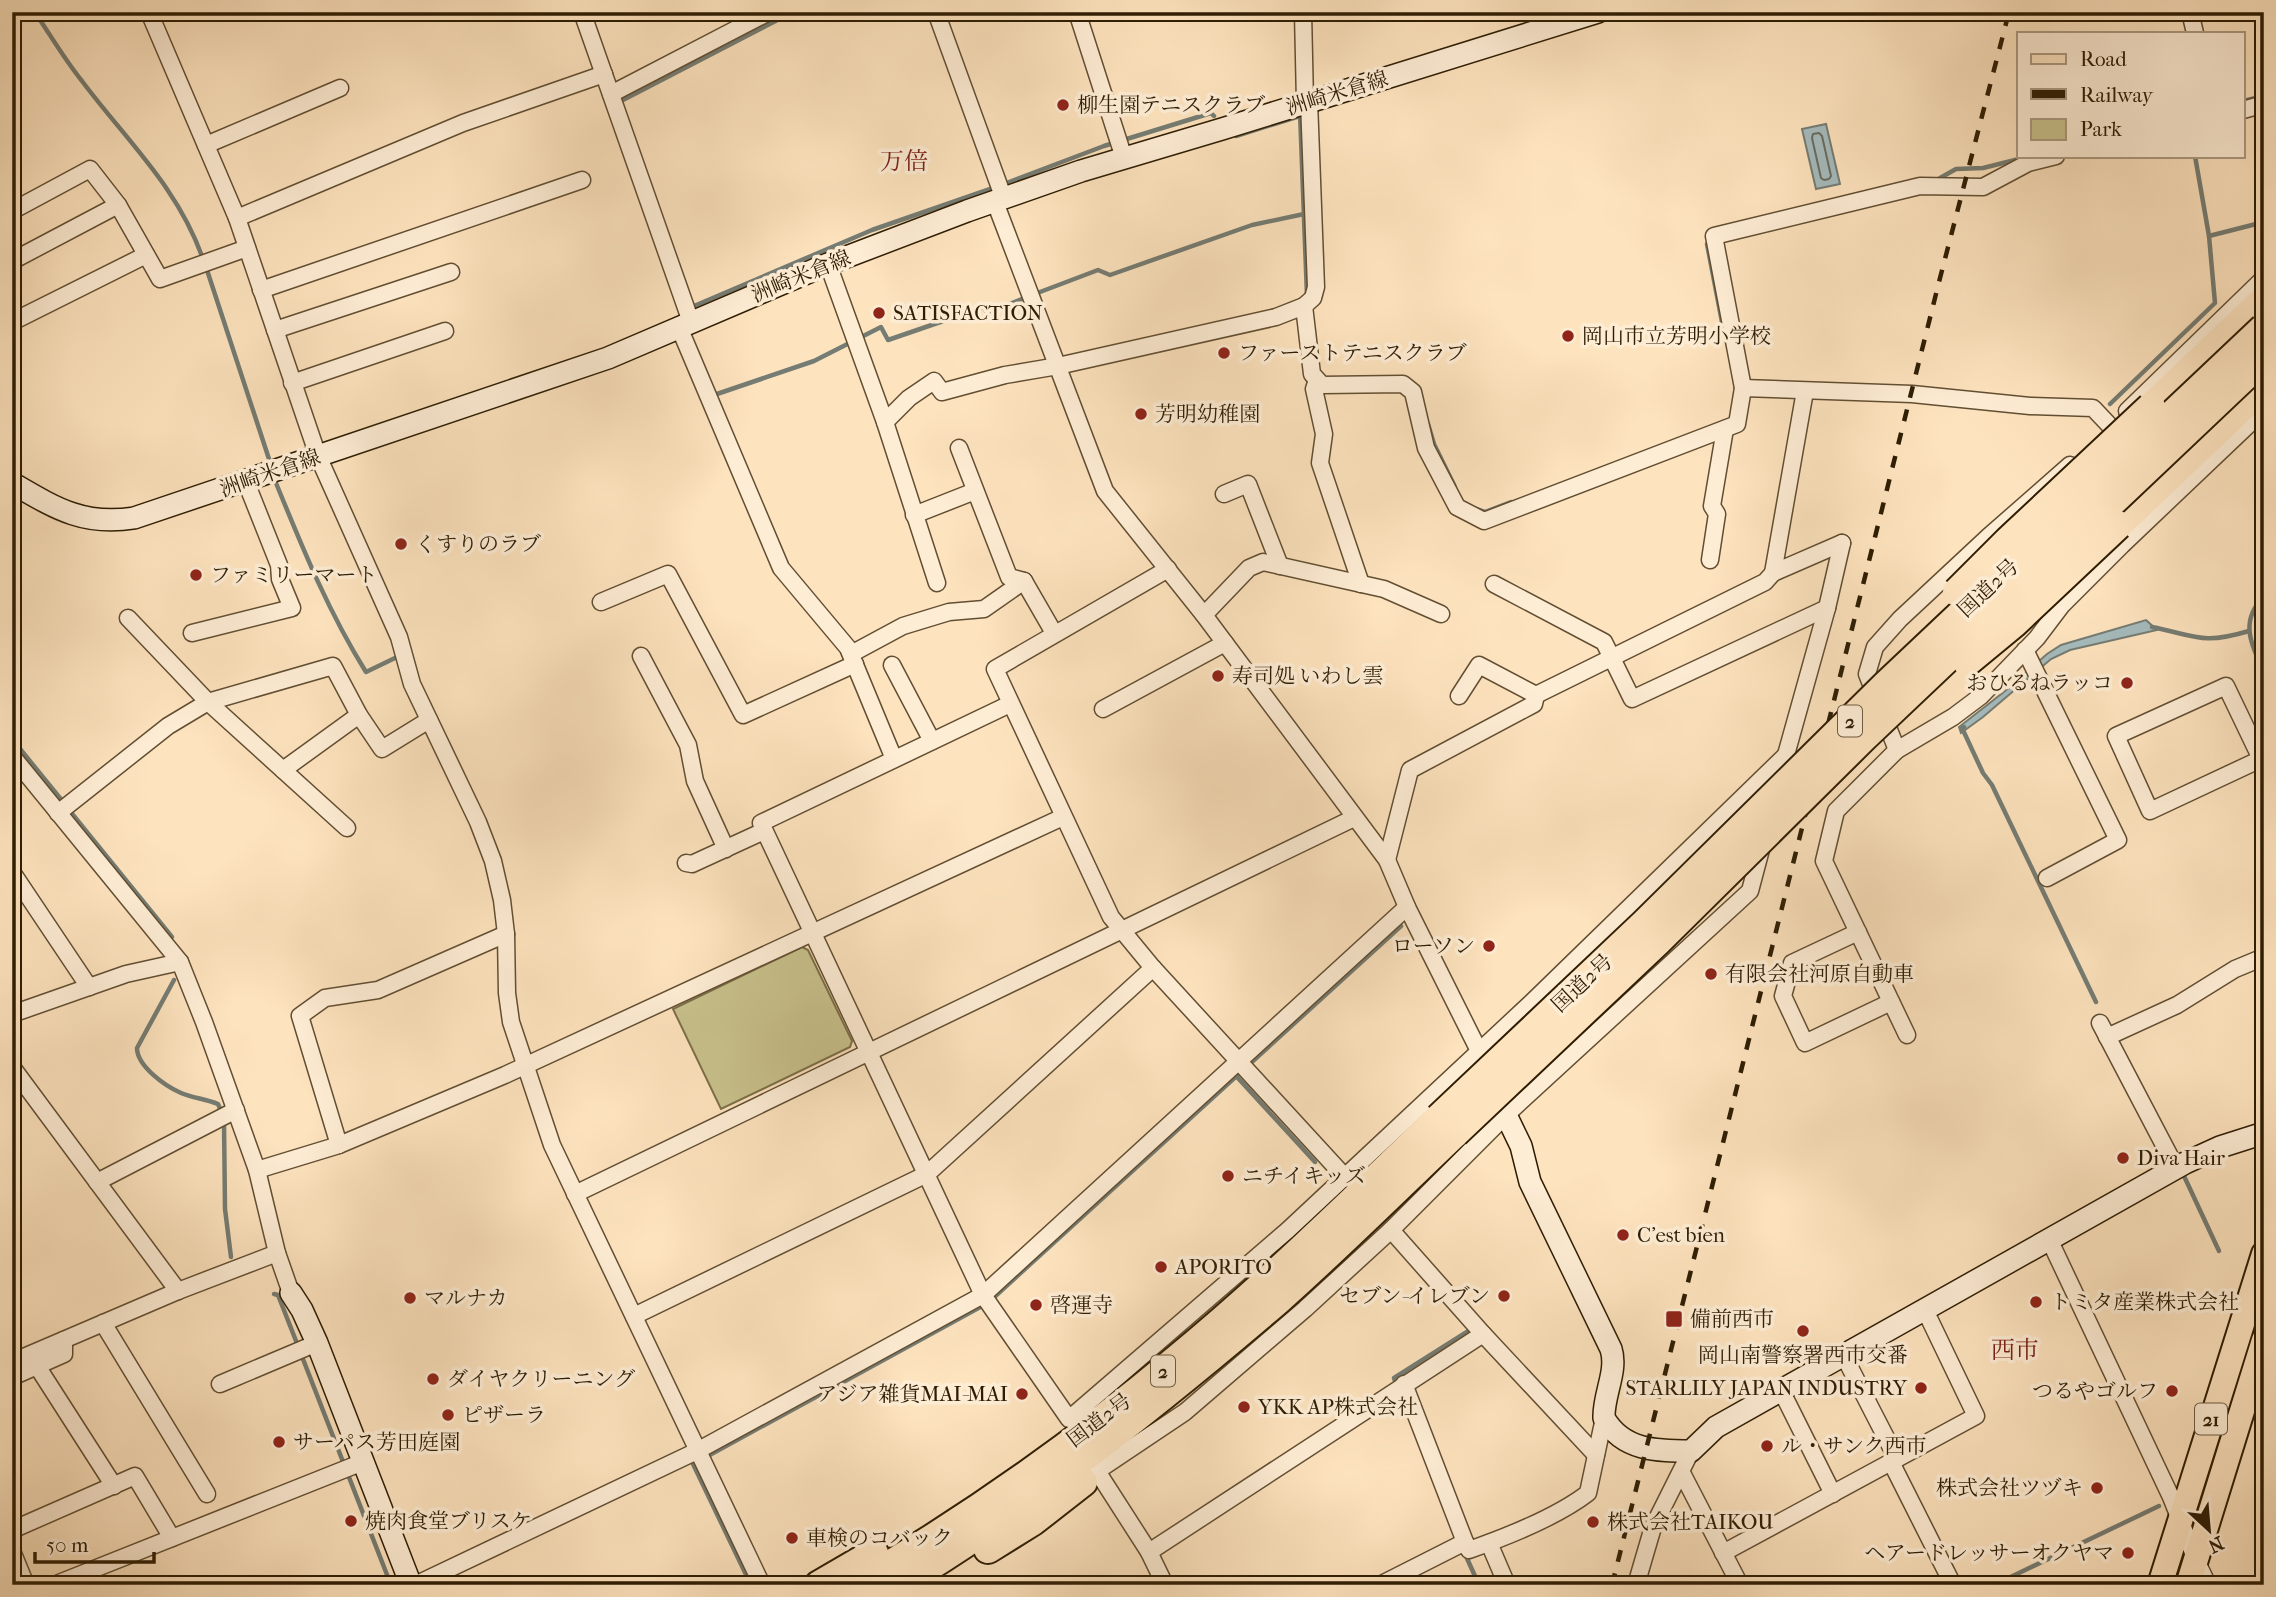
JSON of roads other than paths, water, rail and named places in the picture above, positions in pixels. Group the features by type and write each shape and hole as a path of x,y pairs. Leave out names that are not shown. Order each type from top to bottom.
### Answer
{"highway":[{"path":"1885,686 1932,619 2008,541 2264,300"},
{"name":"国道2号","path":"898,1585 969,1541 1120,1431 1279,1299 1359,1225 1448,1126 1654,915 1885,686 2264,328"},
{"name":"国道2号","path":"856,1585 985,1504 1104,1418 1177,1360 1448,1126 1658,941 1863,738 2264,358"},
{"path":"1863,738 1919,701 2013,624 2264,386"},
{"path":"932,1585 1033,1521 1097,1471 1287,1308 1359,1225"},
{"path":"819,1585 906,1534 1004,1469 1069,1419 1101,1404 1177,1360"}],"main road":[{"name":"洲崎米倉線","path":"12,483 64,511 111,522 134,518 608,358 999,194 1081,171 1120,148 1307,102 1589,14"},
{"path":"1507,1115 1521,1146 1530,1182 1611,1349 1614,1363 1604,1405 1604,1418 1628,1443 1656,1451 1691,1451 1716,1427 2176,1168 2230,1143 2264,1133"},
{"path":"2230,1143 2256,1146 2264,1151"},
{"name":"21","path":"2160,1585 2264,1254"},
{"path":"291,1293 302,1310 306,1348 351,1467 413,1585"},
{"name":"21","path":"2189,1585 2264,1340"}],"street":[{"path":"582,12 685,324 781,568 848,648 894,759"},
{"path":"611,94 738,20 769,12"},
{"path":"936,12 1058,366 1105,491 1204,615 1387,860 1407,908 1480,1051 1507,1115"},
{"path":"1077,12 1120,148"},
{"path":"1303,12 1316,287 1307,303 1312,374 1322,385 1403,384 1413,392 1426,447 1457,508 1484,521 1737,424 1743,388 1714,236 1920,186 1983,187 2028,163 2048,158"},
{"path":"2190,12 2195,32"},
{"path":"155,14 237,218 317,456 399,637 412,684 478,822 493,861 506,934 506,993 512,1022 548,1137 762,1585"},
{"path":"237,218 463,123 604,74"},
{"path":"206,145 340,88"},
{"path":"2244,110 2264,104"},
{"path":"12,211 90,169 118,205 160,279 247,247"},
{"path":"261,290 582,180"},
{"path":"12,261 118,205"},
{"path":"12,322 146,255"},
{"path":"828,264 885,422 937,583"},
{"path":"275,330 451,272"},
{"path":"1897,750 1867,674 1875,647 1900,618 2111,427 2264,278"},
{"path":"885,422 909,398 934,382 942,392 1005,375 1058,366 1276,317 1307,303"},
{"path":"292,383 445,331"},
{"path":"1317,380 1314,389 1324,434 1320,463 1361,584"},
{"path":"1743,388 1912,394 2093,408 2111,427"},
{"path":"1773,573 1805,391"},
{"path":"1906,1035 1824,861 1836,811 1897,750 1953,717 2030,662 2062,605 2264,410"},
{"path":"1710,560 1717,514 1712,506 1725,429"},
{"path":"959,448 1009,577 1024,582 1054,633"},
{"path":"2057,477 2122,545"},
{"path":"192,633 292,608 280,579 279,565 246,482"},
{"path":"1224,494 1248,484 1280,566"},
{"path":"914,515 975,491"},
{"path":"1165,1585 1149,1552 1097,1471 1185,1412 1305,1309 1391,1230 1507,1115 1750,891 1827,608 1842,543 1773,573 1765,582 1536,695"},
{"path":"1204,615 1249,568 1263,562 1384,589 1441,614"},
{"path":"1168,569 995,669 1111,917 1242,1067 1344,1176"},
{"path":"601,602 668,573 743,715 853,659 903,626 949,612 984,609 1024,582"},
{"path":"1494,584 1604,642 1632,699 1827,608"},
{"path":"128,618 208,702 347,828"},
{"path":"1103,709 1225,643"},
{"path":"641,656 688,745 695,781 726,849"},
{"path":"2030,662 2118,840 2047,877"},
{"path":"892,665 932,741"},
{"path":"1459,696 1479,665 1536,695"},
{"path":"64,809 168,726 208,702 333,666 359,715 382,749 429,720"},
{"path":"2226,686 2263,761 2150,811 2116,736 2226,686"},
{"path":"1387,860 1410,771 1534,704 1536,695"},
{"path":"1010,704 761,823 986,1299 1069,1419 1221,1289 1480,1051 1786,755"},
{"path":"283,770 359,715"},
{"path":"12,756 64,809 180,962 228,1115 257,1170 277,1253 291,1293"},
{"path":"257,1170 339,1145 526,1066 1063,817"},
{"path":"575,1194 1354,818"},
{"path":"686,863 692,864 764,831"},
{"path":"12,872 89,986"},
{"path":"413,1585 700,1458 986,1299 1242,1067 1407,908"},
{"path":"1858,932 1792,963 1783,996 1805,1043 1891,1002"},
{"path":"339,1145 300,1016 325,998 378,990 506,934"},
{"path":"2176,1168 2103,1030 2177,1005 2235,970 2264,957"},
{"path":"12,1014 127,974 180,962"},
{"path":"634,1316 927,1174 1153,968"},
{"path":"12,1068 178,1291"},
{"path":"97,1182 228,1115"},
{"path":"1391,1230 1596,1455"},
{"path":"2049,1239 2171,1497 2208,1585"},
{"path":"12,1362 178,1291 277,1253"},
{"path":"1723,1553 1976,1416 1925,1310"},
{"path":"103,1323 207,1494"},
{"path":"1149,1552 1483,1334"},
{"path":"12,1377 64,1354 64,1340"},
{"path":"220,1384 306,1348"},
{"path":"1844,1356 1953,1585"},
{"path":"37,1366 114,1486"},
{"path":"1400,1387 1462,1544 1469,1550 1576,1502 1588,1493 1604,1418"},
{"path":"1782,1392 1833,1494"},
{"path":"1636,1585 1646,1543 1691,1451"},
{"path":"54,1585 351,1467"},
{"path":"1682,1473 1740,1585"},
{"path":"12,1530 135,1476 173,1538"},
{"path":"1489,1543 1507,1585"},
{"path":"1380,1585 1462,1544"},
{"path":"12,1551 26,1585"}],"water":[{"path":"1826,124 1840,184 1816,189 1802,129"},
{"path":"2146,620 2157,630 2070,650 2051,659 1961,733 1959,727 2061,645"}],"waterway":[{"path":"12,16 18,12"},
{"path":"37,12 76,73 150,165 180,209 203,259"},
{"path":"623,100 793,12"},
{"path":"2244,101 2264,96"},
{"path":"1004,184 1104,146 1211,113 1214,116"},
{"path":"1300,113 1307,296"},
{"path":"1234,134 1236,136 1300,116"},
{"path":"1940,178 1956,169 1983,168 2023,158"},
{"path":"2195,158 2209,236"},
{"path":"694,306 872,230 996,187"},
{"path":"1040,292 1098,270 1110,275 1252,225 1304,214"},
{"path":"2110,404 2215,303 2209,236 2264,222"},
{"path":"1707,244 1722,322"},
{"path":"206,267 269,459"},
{"path":"714,395 814,361 881,327 888,340 984,307 987,313 1022,299"},
{"path":"1428,424 1434,444 1455,487"},
{"path":"276,483 328,603 366,672 395,658"},
{"path":"1476,509 1485,512 1511,502"},
{"path":"2264,596 2256,606 2250,624 2252,642 2264,672"},
{"path":"2152,627 2199,638 2220,638 2249,631"},
{"path":"1964,727 1962,728 1983,773 1992,785 2096,1002"},
{"path":"12,739 64,803"},
{"path":"69,810 172,937"},
{"path":"991,1300 1401,926"},
{"path":"174,980 137,1048 138,1055 153,1075 167,1086 186,1095 218,1104 222,1113"},
{"path":"1237,1077 1315,1162"},
{"path":"224,1122 225,1209 231,1257"},
{"path":"2184,1176 2219,1251"},
{"path":"274,1294 278,1295 298,1346"},
{"path":"706,1457 984,1305"},
{"path":"1396,1384 1394,1378 1470,1330 1469,1328"},
{"path":"301,1354 391,1585"},
{"path":"698,1462 693,1464 751,1585"},
{"path":"1994,1585 2159,1506"},
{"path":"1465,1554 1479,1585"}],"railway":[{"path":"1612,1585 2009,12"}],"place":[{"name":"柳生園テニスクラブ","path":"1063,105"},
{"name":"SATISFACTION","path":"879,313"},
{"name":"岡山市立芳明小学校","path":"1568,336"},
{"name":"ファーストテニスクラブ","path":"1224,353"},
{"name":"芳明幼稚園","path":"1141,414"},
{"name":"くすりのラブ","path":"401,544"},
{"name":"ファミリーマート","path":"196,575"},
{"name":"寿司処 いわし雲","path":"1218,676"},
{"name":"おひるねラッコ","path":"2127,683"},
{"name":"ローソン","path":"1489,946"},
{"name":"有限会社河原自動車","path":"1711,974"},
{"name":"Diva Hair","path":"2123,1158"},
{"name":"ニチイキッズ","path":"1228,1176"},
{"name":"C'est bien","path":"1623,1235"},
{"name":"APORITO","path":"1161,1267"},
{"name":"セブン-イレブン","path":"1504,1296"},
{"name":"マルナカ","path":"410,1298"},
{"name":"トミタ産業株式会社","path":"2036,1302"},
{"name":"啓運寺","path":"1036,1305"},
{"name":"備前西市","path":"1674,1319"},
{"name":"岡山南警察署西市交番","path":"1803,1331"},
{"name":"ダイヤクリーニング","path":"433,1379"},
{"name":"STARLILY JAPAN INDUSTRY","path":"1921,1388"},
{"name":"つるやゴルフ","path":"2172,1391"},
{"name":"アジア雑貨MAI-MAI","path":"1022,1394"},
{"name":"YKK AP株式会社","path":"1244,1407"},
{"name":"ピザーラ","path":"448,1415"},
{"name":"サーパス芳田庭園","path":"279,1442"},
{"name":"ル・サンク西市","path":"1767,1446"},
{"name":"株式会社ツヅキ","path":"2097,1488"},
{"name":"焼肉食堂ブリスケ","path":"351,1521"},
{"name":"株式会社TAIKOU","path":"1593,1522"},
{"name":"車検のコバック","path":"792,1538"},
{"name":"ヘアードレッサーオクヤマ","path":"2128,1553"}],"district":[{"name":"万倍","path":"904,161"},
{"name":"西市","path":"2015,1350"}]}
